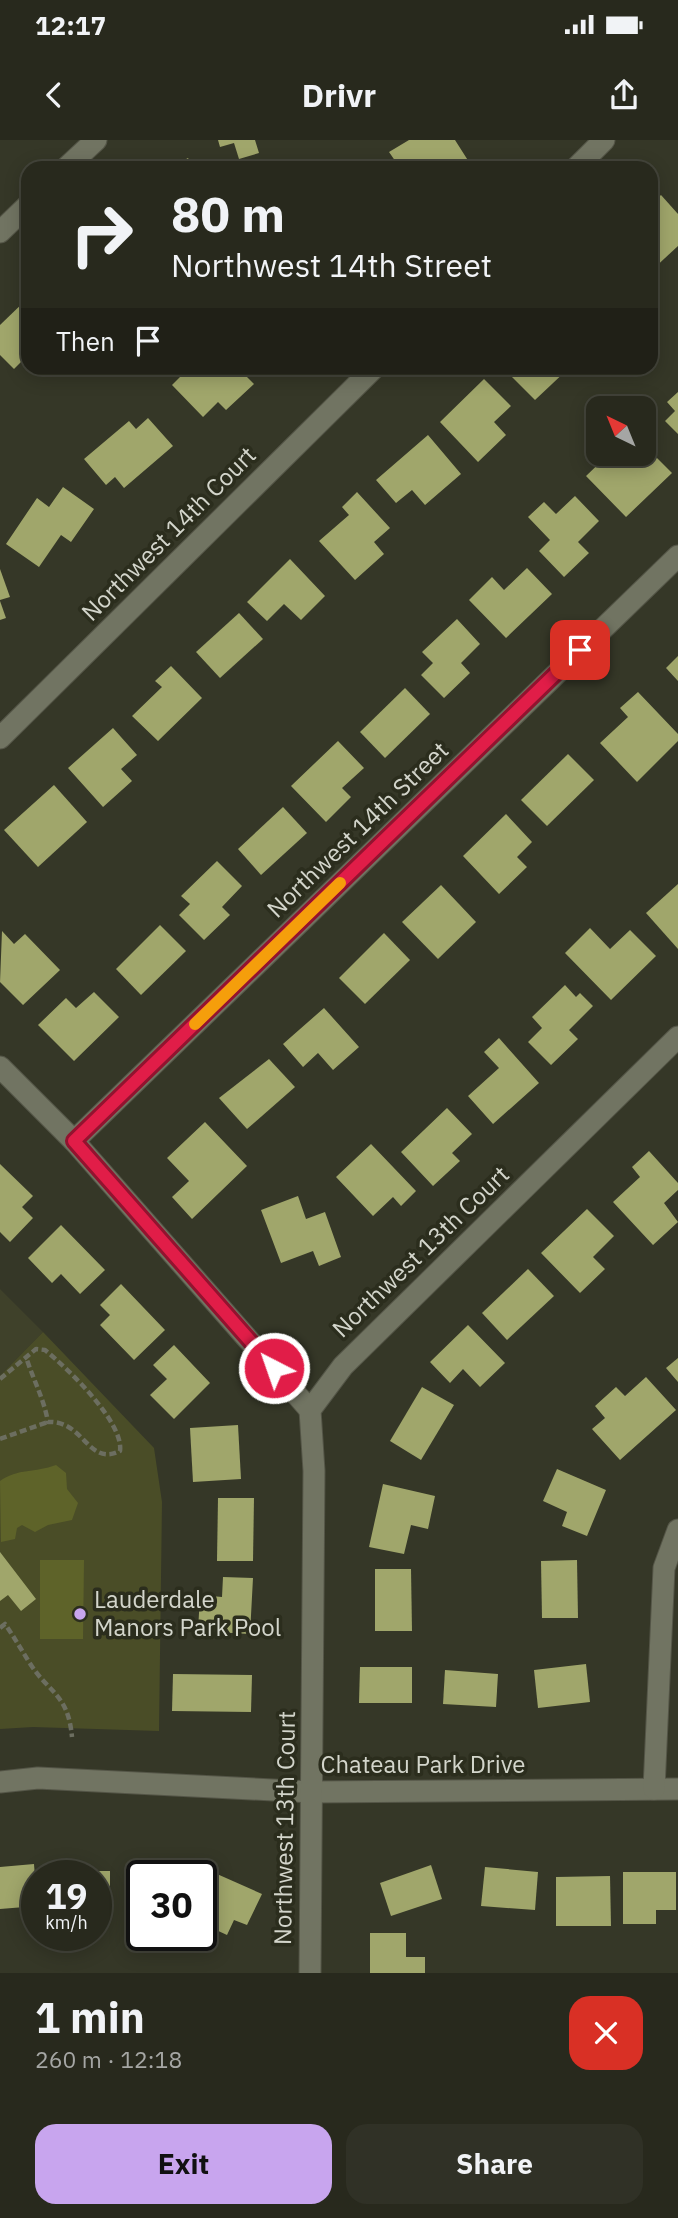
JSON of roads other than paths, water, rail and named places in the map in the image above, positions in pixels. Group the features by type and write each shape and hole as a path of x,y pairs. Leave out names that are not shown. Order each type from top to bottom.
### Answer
{"street":[{"path":"74,161 96,140"},
{"path":"583,161 604,140"},
{"path":"0,232 21,212"},
{"name":"Northwest 14th Court","path":"0,738 367,375"},
{"name":"Northwest 14th Street","path":"74,1141 678,556"},
{"name":"Northwest 13th Court","path":"310,1973 314,1471 310,1410 343,1366 678,1037"},
{"path":"0,1067 74,1141 310,1410"},
{"path":"654,1789 664,1568 678,1530"},
{"name":"Chateau Park Drive","path":"0,1782 38,1778 312,1792 678,1789"}],"place":[{"name":"Lauderdale Manors Park Pool","path":"80,1614"}]}
